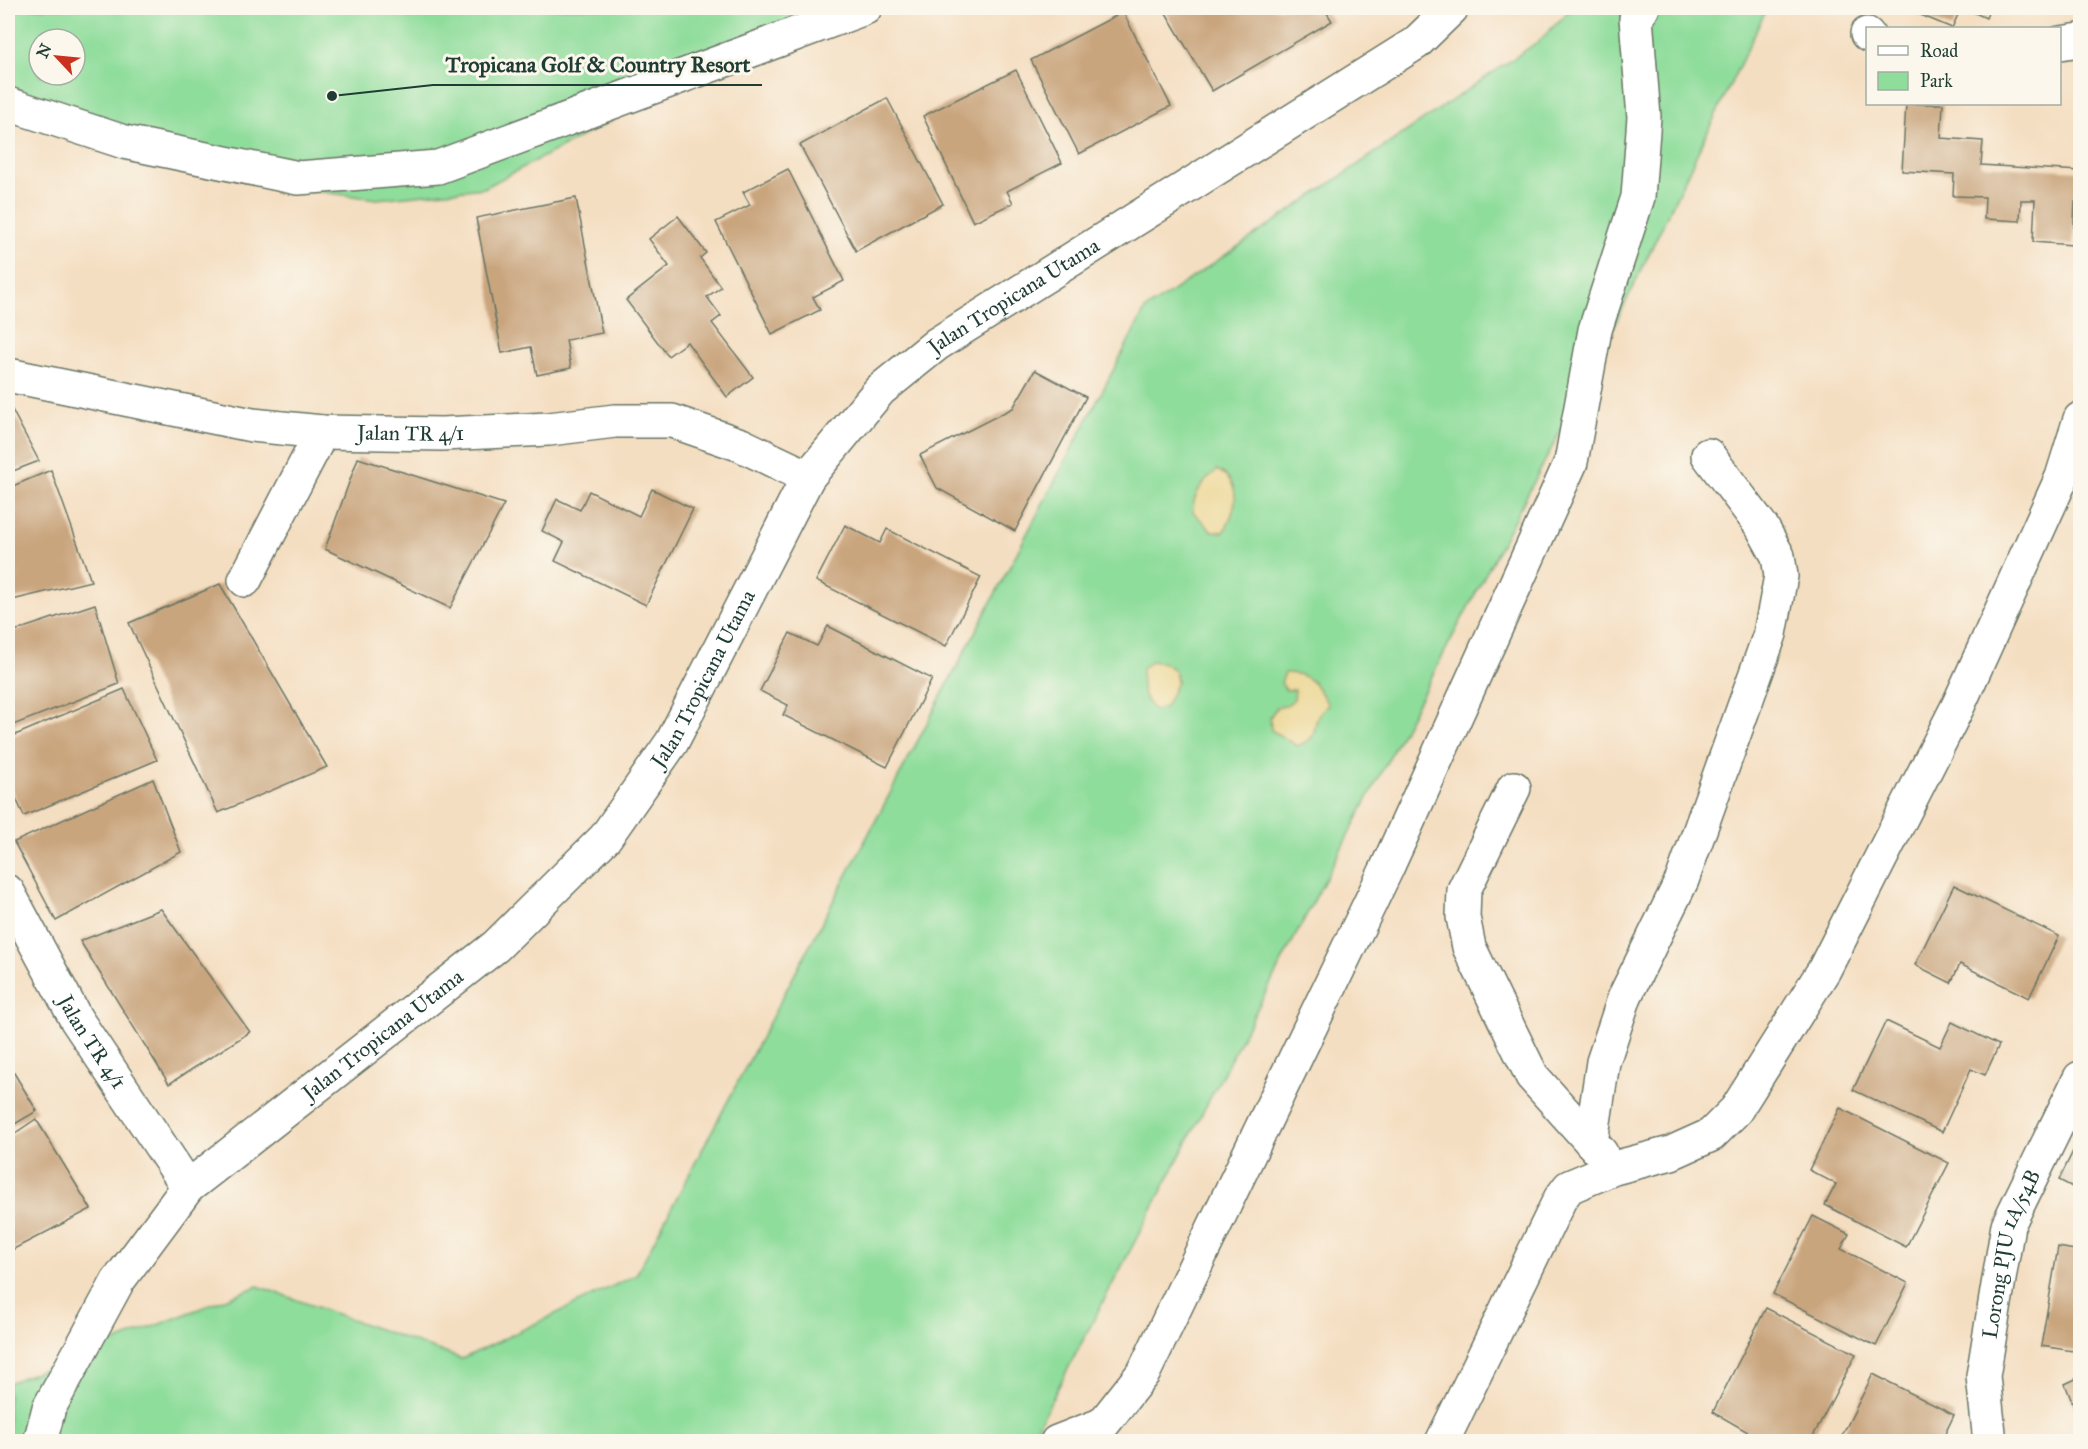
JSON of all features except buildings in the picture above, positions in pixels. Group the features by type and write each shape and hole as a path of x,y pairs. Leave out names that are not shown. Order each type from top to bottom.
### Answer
{"street":[{"path":"8,104 124,142 298,178 438,167 865,8"},
{"name":"Jalan Tropicana Utama","path":"40,1442 49,1408 118,1281 188,1187 496,946 605,838 672,742 808,477 880,390 937,344 1416,43 1452,8"},
{"path":"1057,1442 1103,1424 1144,1372 1387,868 1571,462 1595,330 1638,197 1644,117 1636,18 1643,8"},
{"path":"2061,43 2080,40"},
{"name":"Jalan TR 4/1","path":"8,375 252,425 322,432 442,435 549,429 615,421 672,421 741,445 808,477"},
{"path":"1442,1442 1560,1199 1569,1187 1614,1168 1671,1153 1711,1135 1736,1110 1824,970 1958,706 2062,477 2080,419"},
{"path":"245,580 322,432"},
{"path":"1591,1142 1603,1062 1625,996 1682,880 1770,634 1781,576 1778,556 1762,527 1708,455"},
{"path":"1514,789 1464,890 1463,917 1469,947 1532,1076 1614,1168"},
{"name":"Jalan TR 4/1","path":"8,892 76,1019 188,1187"},
{"name":"Lorong PJU 1A/54B","path":"1990,1442 1983,1376 2008,1225 2080,1078"}],"green space":[{"path":"8,8 824,8 484,188 377,199 258,184 8,117"},
{"path":"1572,8 1767,8 1598,360 1030,1441 8,1442 8,1383 258,1286 462,1359 636,1275 1145,310 1539,41"}],"sand":[{"path":"1217,470 1226,475 1231,482 1235,498 1232,515 1224,532 1212,531 1193,512 1194,499 1200,488"},
{"path":"1151,661 1165,663 1175,671 1177,682 1165,707 1154,710 1146,701 1142,686 1142,669"},
{"path":"1285,673 1306,677 1320,691 1328,705 1318,716 1311,738 1297,746 1271,730 1270,717 1277,707 1286,706 1294,699 1295,690 1286,690 1281,683"}],"place":[{"name":"Tropicana Golf & Country Resort","path":"332,96"}]}
